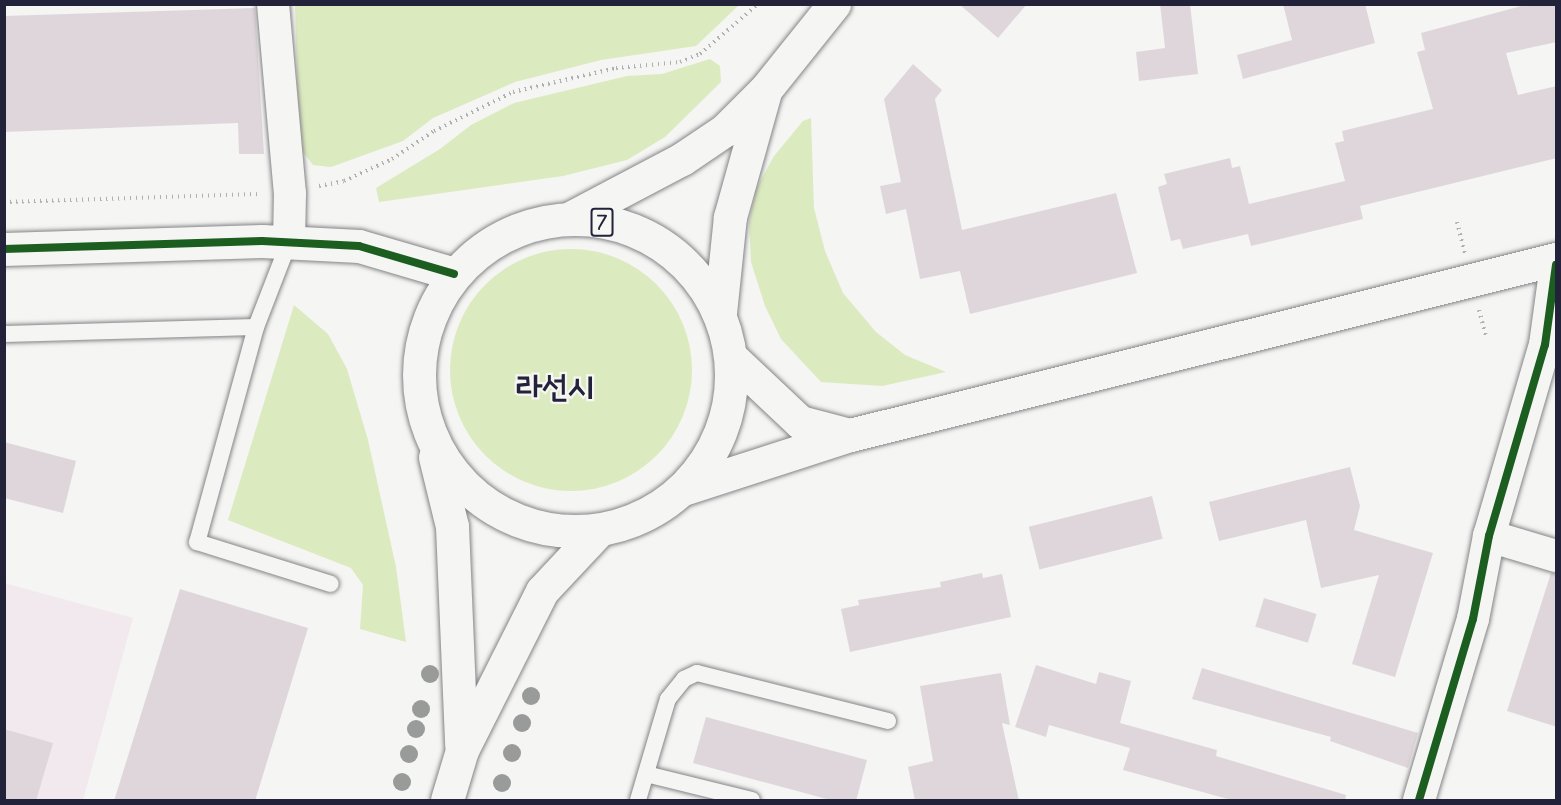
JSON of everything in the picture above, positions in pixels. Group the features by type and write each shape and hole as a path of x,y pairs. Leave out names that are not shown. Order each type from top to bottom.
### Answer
{"main road":[{"name":"7","path":"570,218 691,153 725,130 766,89 834,4"},
{"name":"7","path":"720,313 730,217 766,89"},
{"name":"7","path":"431,439 459,482 500,513 548,530 598,530 644,516 683,489 716,443 729,406 732,358 720,313 695,273 660,243 617,224 570,218 527,225 487,244 454,274 431,311 419,353 419,397 452,526 462,750"},
{"path":"4,249 289,242 359,246 454,274"},
{"path":"683,489 850,435 1557,259"},
{"path":"732,358 800,422 850,435"},
{"name":"7","path":"447,801 462,750 542,591 598,530"}],"street":[{"path":"273,4 290,193 289,242"},
{"path":"1419,801 1473,619 1489,536 1545,345 1557,265"},
{"path":"1489,536 1557,556"}],"lane":[{"path":"289,242 256,327 197,542 331,584"},
{"path":"4,334 256,327"},
{"path":"638,801 668,699 684,679 697,673 888,721"},
{"path":"645,774 752,801"}],"path":[{"path":"4,202 290,193 344,181 393,159 434,131 513,92 616,68 680,62 700,54 758,4"}],"shaded area":[{"path":"4,583 133,618 83,800 5,800"}],"green space":[{"path":"295,5 739,5 696,46 601,60 515,82 433,118 403,141 331,167 313,165 299,147"},
{"path":"710,59 720,66 721,82 665,137 627,160 563,176 379,202 376,188 440,149 471,125 514,103 627,76 662,74"},
{"path":"811,118 814,208 825,251 843,293 876,332 905,355 946,372 882,386 821,382 781,339 765,306 751,262 749,223 756,189 774,156 803,121"},
{"path":"571,249 595,251 628,263 648,277 664,293 678,313 687,335 692,370 690,394 678,427 664,447 648,463 628,477 606,486 571,491 547,489 514,477 494,463 478,447 464,427 455,405 450,370 452,346 464,313 478,293 494,277 514,263 536,254"},
{"path":"294,305 328,334 347,369 368,440 396,567 406,642 360,629 363,585 351,568 228,520"}],"building":[{"path":"959,4 1027,4 998,38"},
{"path":"1160,4 1190,4 1198,74 1139,81 1136,52 1165,48"},
{"path":"1283,4 1365,4 1375,43 1243,79 1237,55 1292,40"},
{"path":"1529,4 1557,4 1557,42 1506,53 1518,95 1557,86 1557,158 1360,206 1363,219 1251,246 1248,234 1183,249 1180,239 1171,241 1158,187 1167,184 1164,174 1230,158 1232,168 1240,166 1249,204 1345,181 1335,143 1344,141 1342,131 1433,109 1417,52 1425,50 1421,33"},
{"path":"255,8 264,154 239,154 238,123 4,132 4,16"},
{"path":"913,64 942,90 935,99 962,230 1116,193 1137,273 970,314 960,271 920,279 906,209 886,214 880,186 901,182 884,99"},
{"path":"4,442 76,461 63,513 4,498"},
{"path":"1350,467 1360,506 1354,530 1433,553 1395,677 1352,664 1379,575 1321,588 1306,520 1219,541 1209,502"},
{"path":"1152,496 1163,539 1039,569 1029,527"},
{"path":"982,573 983,578 1002,574 1011,617 850,652 841,609 859,605 858,600 941,587 940,582"},
{"path":"1551,573 1557,573 1557,727 1507,711"},
{"path":"180,589 308,628 255,801 114,801"},
{"path":"1264,598 1317,614 1308,643 1255,627"},
{"path":"1036,665 1096,684 1099,672 1131,681 1120,723 1217,750 1216,756 1346,795 1345,801 1235,801 1123,770 1130,748 1049,725 1046,737 1015,727"},
{"path":"1202,668 1418,733 1408,768 1330,741 1331,737 1192,699"},
{"path":"1001,673 1010,725 1002,723 1019,801 915,801 908,767 933,761 920,686"},
{"path":"706,717 867,760 856,801 834,801 693,763"},
{"path":"4,729 53,743 36,801 4,801"}],"cycle path":[{"path":"4,249 262,241 359,246 454,274"},
{"path":"1419,800 1473,619 1489,536 1545,345 1556,265"}],"district":[{"name":"라선시","path":"555,388"}]}
